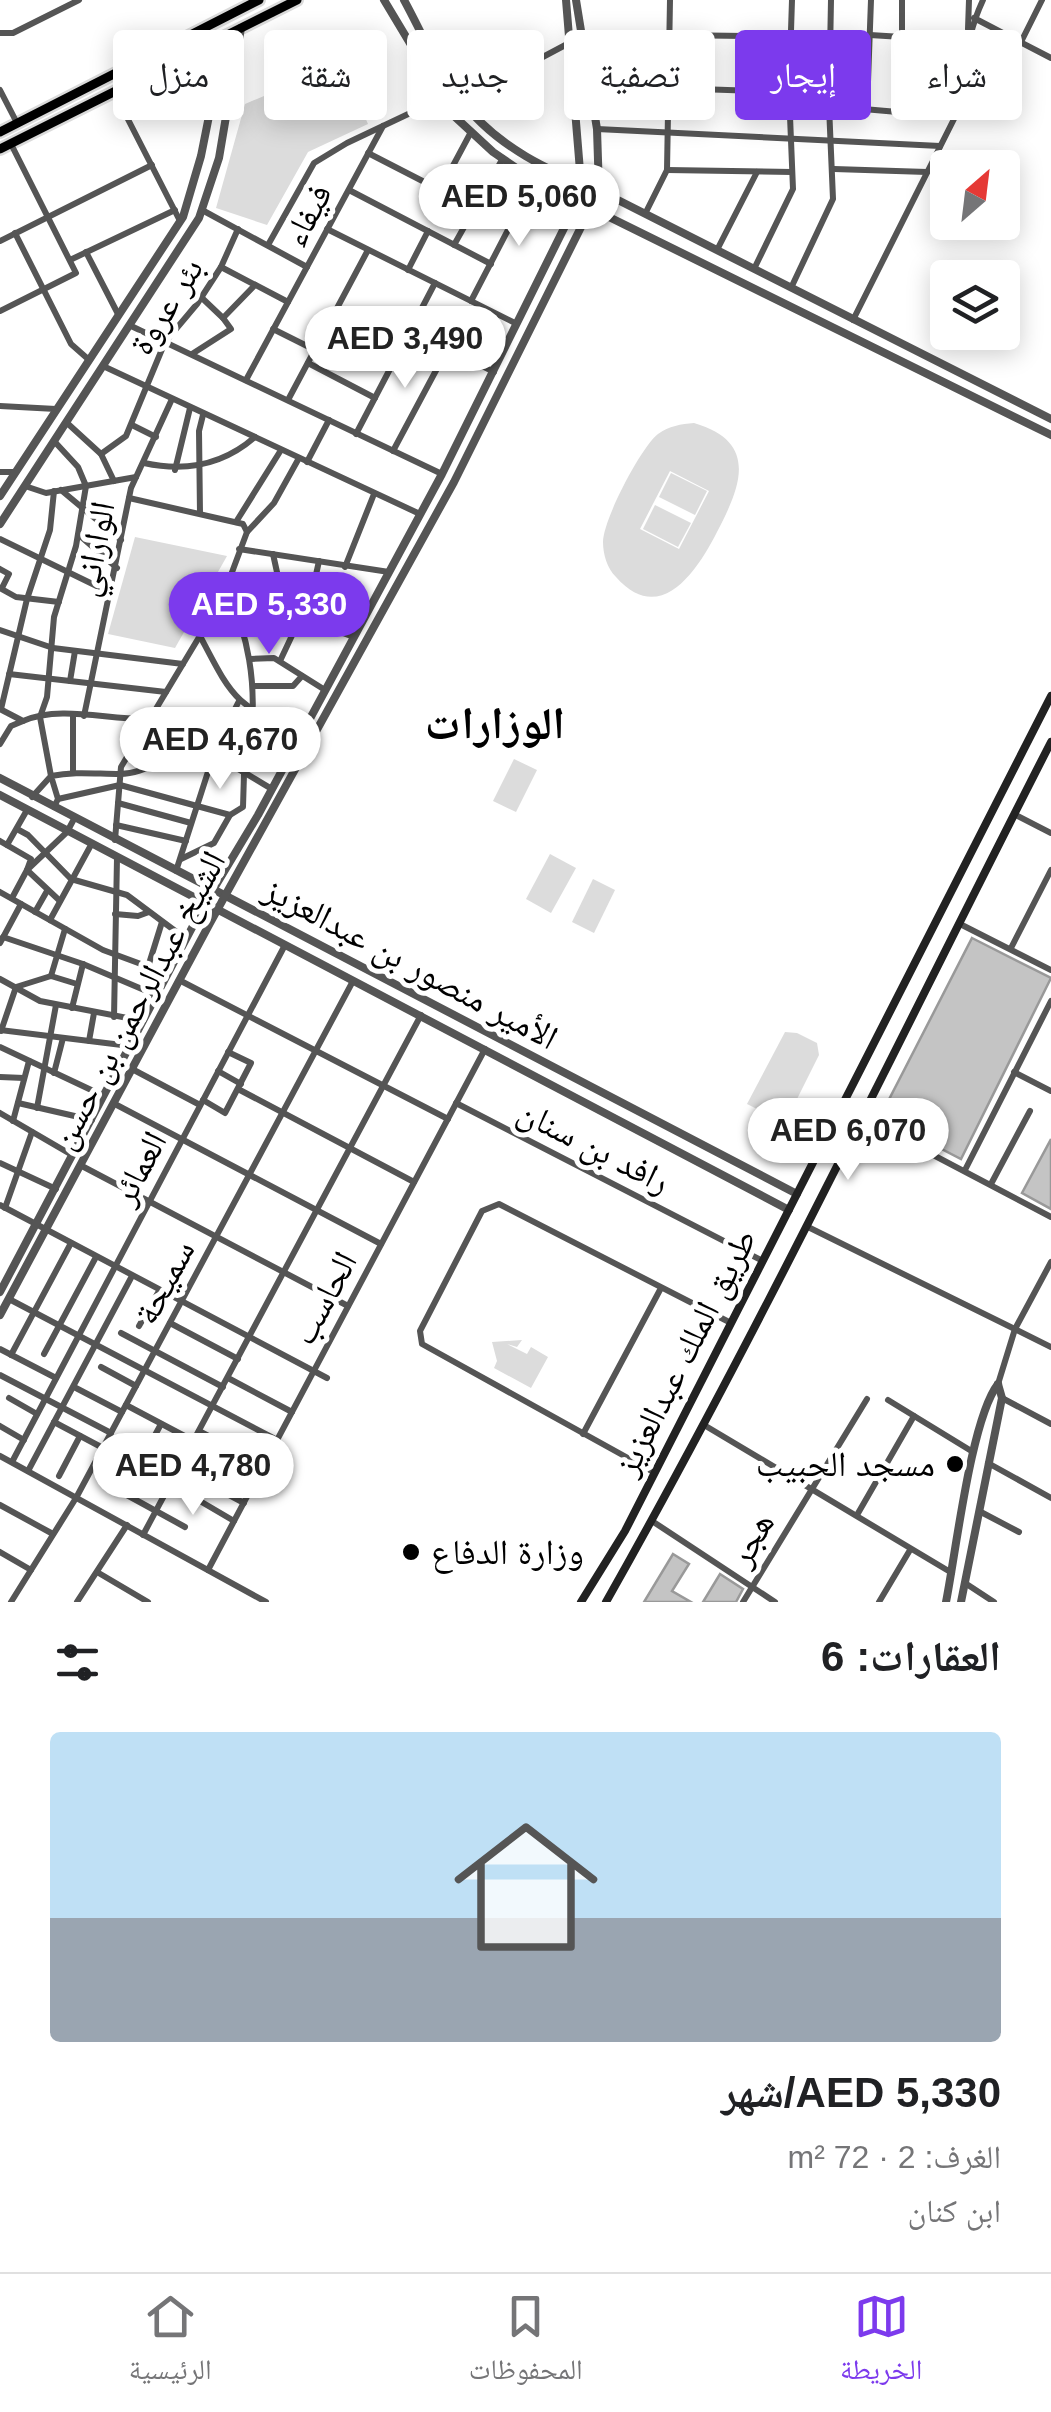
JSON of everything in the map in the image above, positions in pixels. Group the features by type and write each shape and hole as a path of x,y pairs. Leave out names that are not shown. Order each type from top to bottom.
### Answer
{"main road":[{"path":"0,132 259,0"},
{"path":"237,30 297,0"},
{"path":"0,150 113,93"},
{"name":"طريق الملك عبدالعزيز","path":"580,1602 625,1531 1051,696"},
{"name":"طريق الملك عبدالعزيز","path":"606,1602 704,1425 962,925 1051,742"}],"street":[{"path":"48,14 50,0"},
{"path":"0,33 13,32 79,0"},
{"path":"384,0 407,39"},
{"path":"404,0 421,30"},
{"name":"الشيخ عبدالرحمن بن حسن","path":"566,0 570,30"},
{"path":"576,0 597,129 599,192"},
{"path":"670,0 670,30"},
{"path":"792,0 792,30"},
{"path":"830,30 831,0"},
{"path":"870,30 871,0"},
{"path":"902,0 902,30"},
{"path":"968,30 970,0"},
{"path":"969,30 983,0"},
{"path":"1022,40 1042,0"},
{"path":"974,18 998,30"},
{"path":"1022,43 1051,58"},
{"path":"0,90 17,124"},
{"path":"268,245 314,163 407,115"},
{"path":"129,120 180,221"},
{"path":"0,496 180,221 202,156 209,120"},
{"path":"0,524 202,210 219,158 225,120"},
{"path":"457,120 534,180 1051,435"},
{"path":"480,120 496,138 546,170 645,214 1047,417 1038,428"},
{"name":"الشيخ عبدالرحمن بن حسن","path":"0,1292 204,904 294,749 494,372 578,200 581,183 577,120"},
{"path":"645,214 667,170 668,120"},
{"path":"754,269 794,189 790,120"},
{"path":"791,288 834,199 829,120"},
{"path":"853,320 954,120"},
{"name":"فيفاء","path":"246,380 384,126"},
{"path":"597,129 941,146"},
{"path":"440,190 471,132"},
{"path":"0,312 76,272 11,144"},
{"path":"368,153 475,208"},
{"path":"454,245 503,158"},
{"path":"0,241 152,165"},
{"path":"834,169 927,172"},
{"path":"667,170 792,172"},
{"path":"717,250 757,172"},
{"path":"471,301 534,180"},
{"path":"349,190 490,264"},
{"name":"الشيخ عبدالرحمن بن حسن","path":"0,1315 487,416 599,192"},
{"path":"70,260 175,210"},
{"path":"202,210 307,267"},
{"name":"بئر عروة","path":"102,454 115,447 132,425 165,342 221,268 238,229"},
{"path":"327,230 517,324"},
{"path":"408,270 428,231"},
{"path":"16,233 71,344 88,359"},
{"path":"288,400 368,250"},
{"path":"86,252 118,314"},
{"path":"221,268 288,302"},
{"path":"147,271 159,279"},
{"path":"356,434 435,283"},
{"path":"223,318 255,285"},
{"path":"191,354 232,329 202,297"},
{"path":"328,324 395,359"},
{"path":"130,325 442,474"},
{"path":"273,329 315,350"},
{"path":"411,329 494,372"},
{"path":"393,451 448,348"},
{"path":"308,363 375,398"},
{"path":"103,366 420,514"},
{"path":"962,390 969,378"},
{"name":"الواراني","path":"84,716 129,498 172,399"},
{"path":"0,406 56,409"},
{"path":"175,470 190,407"},
{"path":"474,411 487,416"},
{"path":"200,512 198,431 204,414"},
{"path":"115,842 120,774 148,719 200,636 226,586 246,532 274,504 329,420"},
{"path":"66,422 102,454 114,481"},
{"path":"132,425 156,437"},
{"path":"144,463 175,470 201,467 255,438"},
{"path":"54,441 78,467 86,486 79,535 59,602 48,698 40,716 56,804 120,785 230,815"},
{"path":"236,522 281,450"},
{"path":"0,472 15,472"},
{"path":"25,486 58,491 136,477"},
{"path":"58,491 122,540"},
{"path":"22,722 1,709 58,491"},
{"path":"344,567 374,494"},
{"path":"129,498 243,524 246,532"},
{"path":"79,535 117,568"},
{"path":"0,539 112,593"},
{"path":"239,548 389,572"},
{"path":"273,554 286,613"},
{"path":"280,661 312,593 319,561"},
{"path":"0,569 9,574 1,588 27,599 59,602"},
{"path":"226,586 251,658 254,686 250,738"},
{"path":"232,598 312,593"},
{"path":"244,629 286,613 354,637"},
{"path":"0,630 53,648 183,664"},
{"path":"200,636 239,701 253,712 304,729"},
{"path":"70,681 74,651"},
{"path":"251,658 280,661 325,690"},
{"path":"0,659 12,663"},
{"path":"9,674 166,692"},
{"path":"254,686 293,686 302,676"},
{"path":"176,872 213,757 239,701"},
{"path":"189,714 189,755"},
{"path":"0,744 11,726 40,716 148,719 212,714 229,721 265,748 294,749"},
{"path":"73,772 74,715"},
{"path":"148,719 165,762"},
{"path":"32,797 51,776 73,772 120,774 189,755 213,757 272,788"},
{"path":"243,807 244,774"},
{"name":"الأمير منصور بن عبدالعزيز","path":"0,778 32,797 56,804 115,842 797,1194"},
{"name":"الأمير منصور بن عبدالعزيز","path":"0,795 789,1210"},
{"path":"118,803 191,823"},
{"path":"243,807 258,814"},
{"path":"180,860 214,843 230,815 243,807"},
{"path":"12,898 31,860 3,843 17,829 27,810"},
{"path":"1014,814 1051,833"},
{"path":"27,870 74,819"},
{"path":"116,825 186,842"},
{"path":"17,829 75,881 127,895 186,939"},
{"path":"50,920 92,845"},
{"path":"114,1017 118,978 117,858"},
{"path":"27,870 60,901"},
{"path":"1011,948 1051,870"},
{"path":"35,912 47,890"},
{"path":"0,892 115,955 168,974"},
{"path":"21,904 2,940 58,954 156,995"},
{"path":"115,914 138,916 149,912"},
{"path":"148,967 162,922"},
{"path":"962,925 1051,970"},
{"path":"51,976 65,929"},
{"name":"العمائر","path":"12,1462 285,945"},
{"path":"72,1008 83,964"},
{"path":"77,984 51,976 15,992 0,1031 130,1046"},
{"path":"0,978 15,992 40,1002 143,1022"},
{"path":"180,980 448,1118"},
{"name":"سميحة","path":"11,1602 76,1498 353,980"},
{"path":"964,1170 1051,1001"},
{"path":"38,1108 56,1005"},
{"path":"89,1041 94,1013"},
{"path":"144,1535 421,1015"},
{"path":"54,1073 64,1038"},
{"path":"0,1047 104,1096"},
{"name":"الحاسب","path":"208,1570 485,1049"},
{"path":"132,1069 225,1112 252,1064 228,1052"},
{"path":"13,1121 28,1061"},
{"path":"218,1071 284,1113 414,1182"},
{"path":"1014,1072 1051,1091"},
{"path":"0,1077 24,1078"},
{"path":"18,1103 92,1120"},
{"path":"114,1103 381,1244"},
{"name":"رافد بن سنان","path":"456,1103 763,1261"},
{"path":"991,1184 1030,1111"},
{"path":"0,1113 74,1156"},
{"path":"861,1118 1051,1217"},
{"path":"32,1132 20,1172 3,1207 327,1378"},
{"path":"0,1164 56,1189"},
{"path":"80,1166 348,1306"},
{"path":"756,1192 764,1177"},
{"path":"655,1473 422,1344 420,1332 482,1211 499,1204 731,1323"},
{"path":"805,1226 1051,1347"},
{"path":"11,1355 70,1243"},
{"path":"44,1354 96,1257"},
{"path":"946,1602 974,1452 990,1395 998,1384 1015,1329 1051,1262"},
{"path":"28,1471 132,1276"},
{"path":"583,1434 661,1288"},
{"path":"140,1326 159,1290"},
{"path":"9,1299 277,1440"},
{"path":"170,1323 238,1359"},
{"path":"121,1333 223,1387"},
{"path":"0,1349 56,1378"},
{"path":"101,1367 136,1386"},
{"path":"0,1376 111,1433"},
{"path":"228,1378 292,1412"},
{"path":"961,1602 1002,1398 998,1384"},
{"path":"74,1387 194,1442"},
{"path":"9,1398 37,1414"},
{"path":"1002,1398 1051,1424"},
{"name":"هجر","path":"743,1602 809,1488 867,1399"},
{"path":"888,1400 974,1452"},
{"path":"857,1515 914,1416"},
{"path":"54,1422 102,1448"},
{"path":"132,1478 161,1424"},
{"path":"704,1425 952,1573"},
{"path":"0,1426 24,1440"},
{"path":"200,1431 264,1465"},
{"path":"59,1476 80,1436"},
{"path":"210,1484 230,1447"},
{"path":"0,1456 266,1602"},
{"path":"97,1459 164,1496"},
{"path":"988,1463 1051,1498"},
{"path":"179,1468 244,1502"},
{"path":"171,1484 234,1521"},
{"path":"125,1494 185,1527"},
{"path":"0,1505 53,1534"},
{"path":"979,1511 1019,1532"},
{"path":"652,1522 775,1602"},
{"path":"77,1602 127,1526"},
{"path":"879,1602 910,1550"},
{"path":"0,1552 31,1570"},
{"path":"96,1572 148,1602"},
{"path":"965,1583 994,1602"}],"shaded area":[{"path":"264,96 264,120 366,120 368,124 308,152 267,225 216,208 241,120 244,120 245,104"},
{"path":"694,423 715,431 736,454 739,467 733,498 689,576 663,595 648,597 632,591 610,569 604,551 605,532 624,485 651,441 666,429","holes":["670,471 709,491 679,549 640,529"]},
{"path":"671,473 707,491 695,515 659,497"},
{"path":"655,505 691,523 678,547 643,529"},
{"path":"135,537 227,556 175,648 108,634"},
{"path":"514,759 537,770 516,812 493,801"},
{"path":"550,854 576,868 551,913 526,899"},
{"path":"593,879 615,890 594,933 572,922"},
{"path":"785,1032 817,1043 819,1055 785,1123 747,1104"},
{"path":"522,1340 517,1347 507,1344 527,1354 531,1347 548,1357 531,1388 494,1368 497,1361 492,1342"}],"building":[{"path":"972,938 1051,978 961,1159 880,1117"},
{"path":"1051,1139 1051,1209 1022,1193"},
{"path":"673,1554 689,1564 672,1591 691,1602 644,1602"},
{"path":"720,1574 743,1589 736,1602 703,1602"}],"place":[{"name":"مسجد الحبيب","path":"955,1464"},
{"name":"وزارة الدفاع","path":"411,1552"}],"district":[{"name":"الوزارات","path":"495,723"}]}
